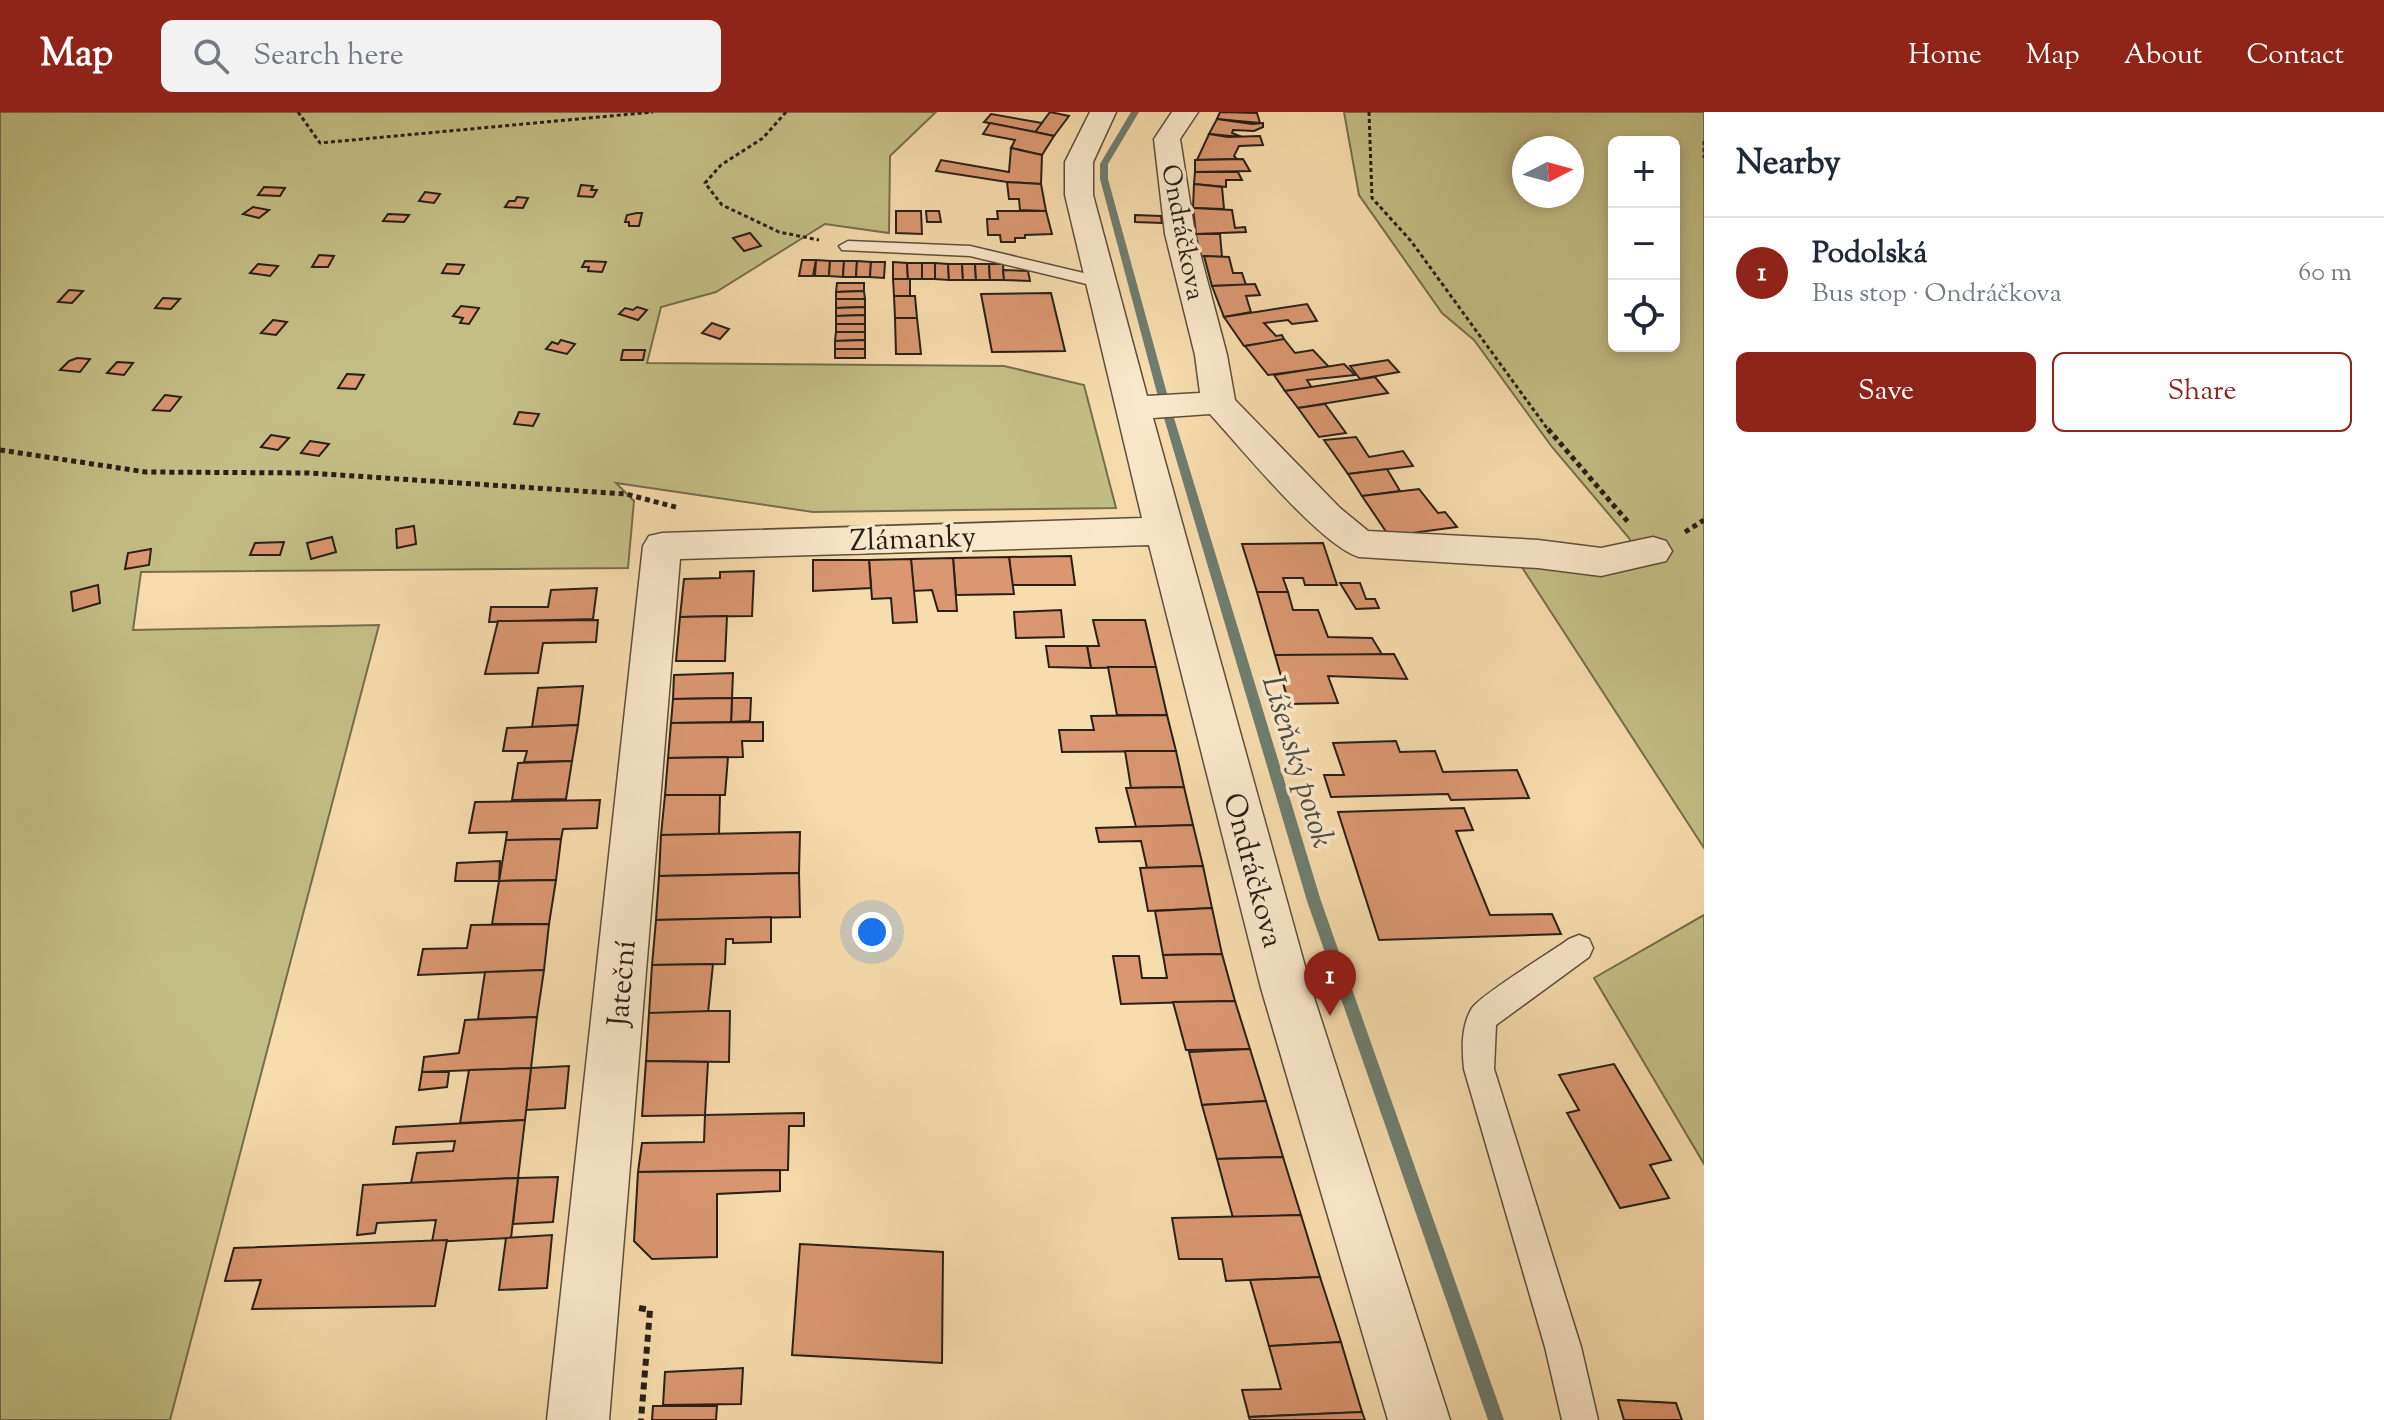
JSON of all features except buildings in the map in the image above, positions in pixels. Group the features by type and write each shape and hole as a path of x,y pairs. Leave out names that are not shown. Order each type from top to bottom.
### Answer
{"street":[{"name":"Ondráčkova","path":"1103,112 1085,144 1077,171 1079,195 1103,283 1173,406"},
{"name":"Ondráčkova","path":"1185,112 1167,139 1180,234 1211,355 1173,406 1164,531 1286,988 1419,1420"},
{"path":"1173,406 1327,517 1359,544 1538,554 1601,562 1653,551"},
{"name":"Zlámanky","path":"674,528 1164,531"},
{"name":"Jateční","path":"578,1420 674,528"}],"lane":[{"path":"848,246 970,251 1103,283"},
{"path":"1579,948 1484,1016 1477,1032 1477,1047 1479,1069 1563,1347 1580,1420"}],"path":[{"path":"298,112 320,143 653,112"},
{"path":"786,112 763,138 721,165 705,183 722,205 779,232 848,246"},
{"path":"1369,112 1372,198 1411,241 1553,437 1627,522"},
{"path":"1704,141 1704,158"},
{"path":"0,450 146,472 309,473 626,494 674,528"}],"shaded area":[{"path":"0,112 936,112 890,156 889,233 825,224 716,292 661,307 647,363 1004,366 1084,385 1116,508 813,512 616,483 634,501 628,568 141,572 133,630 379,625 170,1420 0,1420"},
{"path":"1344,112 1704,112 1704,848 1516,558 1641,557 1629,538 1552,447 1474,340 1442,313 1359,195"},
{"path":"1704,915 1704,1164 1594,978"}],"waterway":[{"name":"Líšeňský potok","path":"1135,112 1104,164 1104,179 1166,408 1314,901 1496,1420"}],"place":[{"name":"Podolská","path":"1330,1016"}]}
